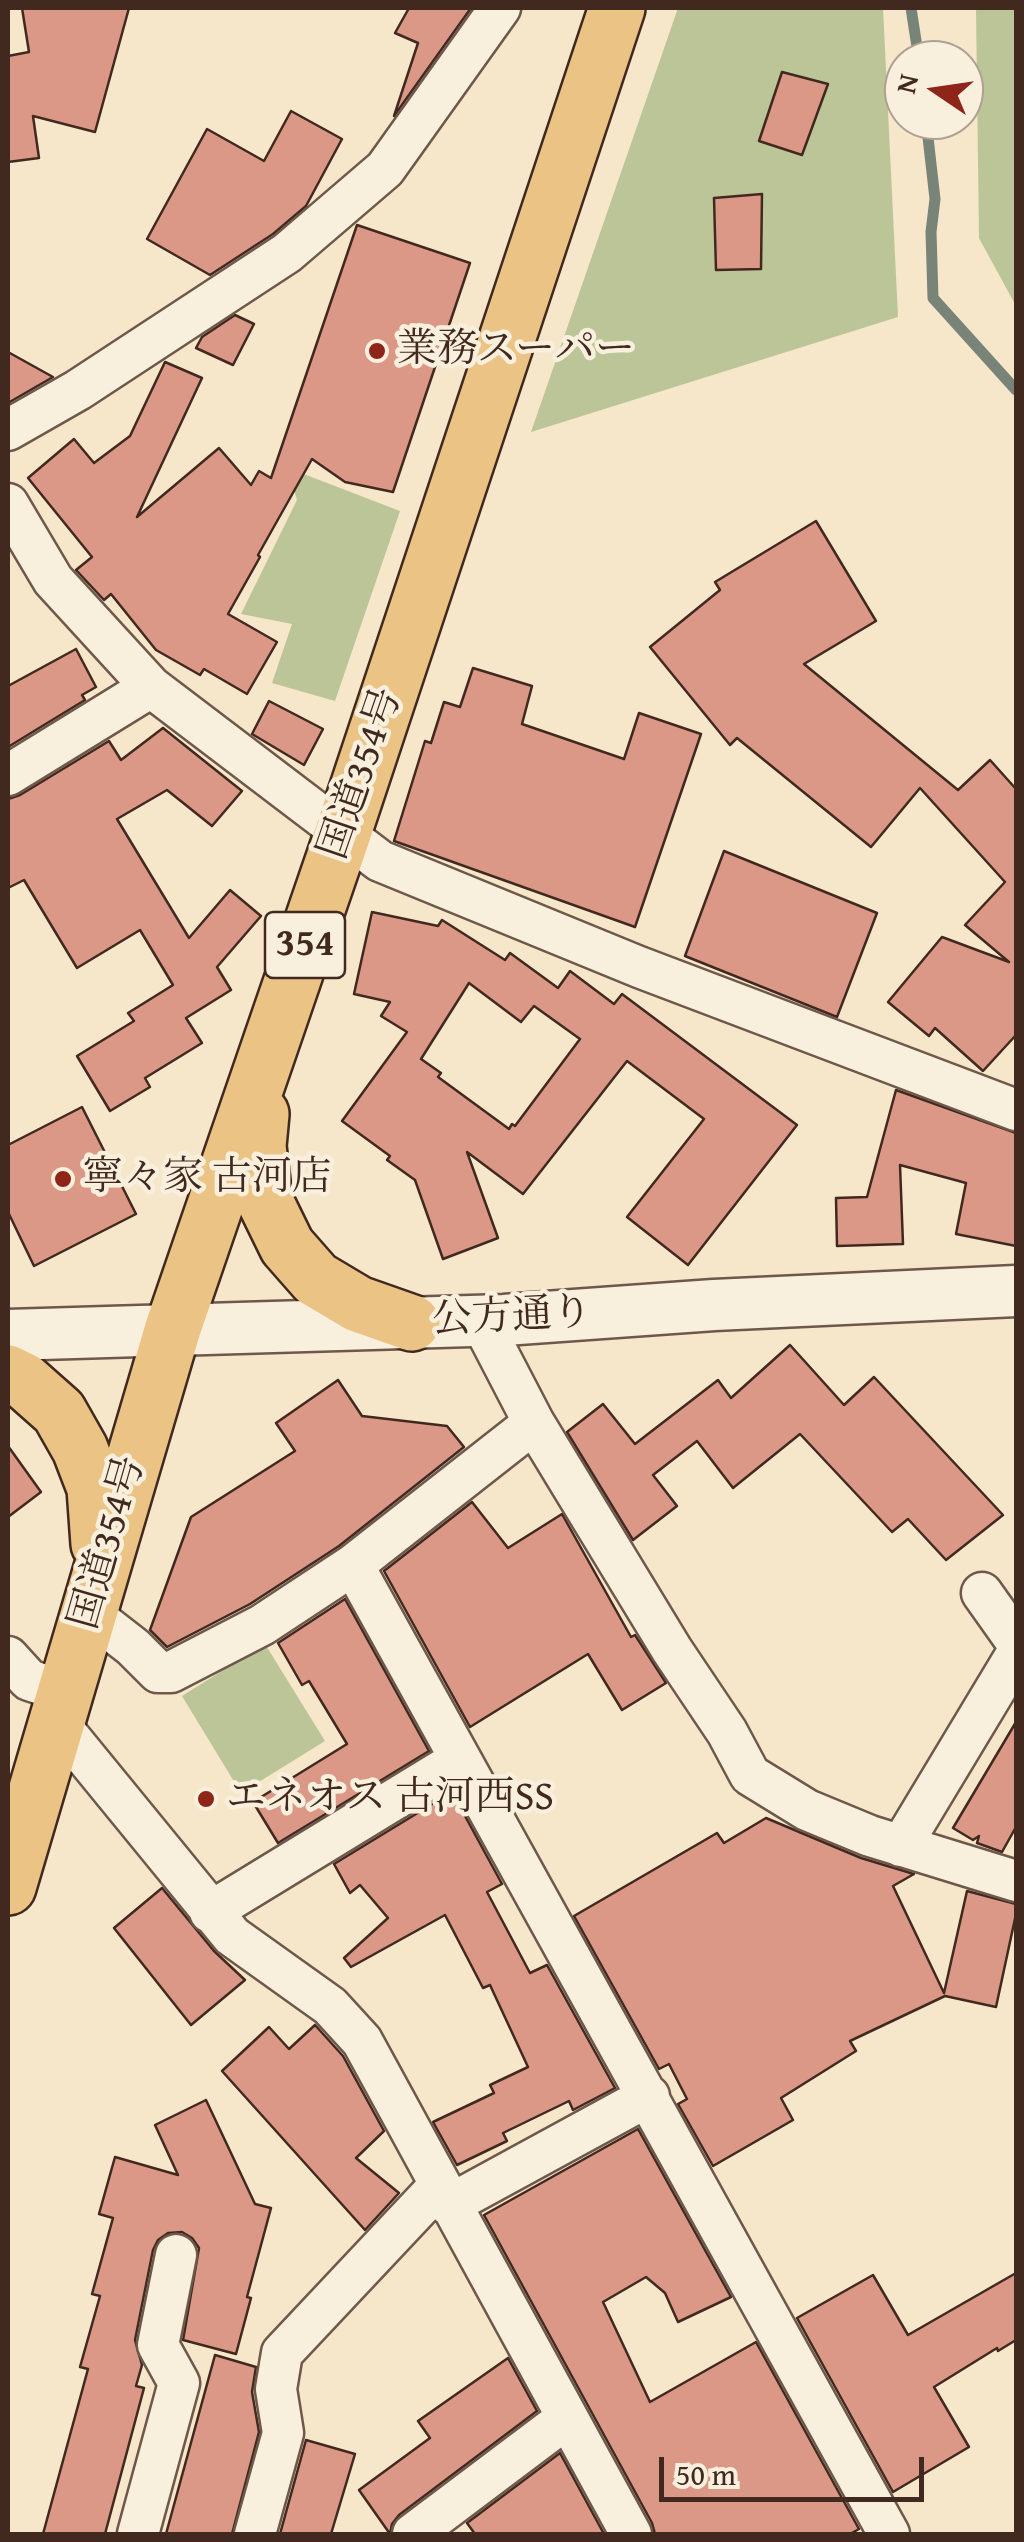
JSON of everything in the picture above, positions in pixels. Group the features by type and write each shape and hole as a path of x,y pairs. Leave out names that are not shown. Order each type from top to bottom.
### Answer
{"highway":[{"name":"国道354号","path":"8,1887 33,1689 94,1590 173,1328 618,8"},
{"path":"268,1052 258,1146 264,1198 287,1246 316,1279 358,1304 412,1322"},
{"path":"8,1373 24,1381 58,1412 80,1448 95,1488 94,1590"}],"street":[{"path":"8,430 78,390 288,253 385,169 500,8"},
{"path":"8,504 53,580 151,687 380,861 640,967 1016,1110"},
{"path":"8,775 151,687"},
{"name":"公方通り","path":"8,1335 481,1321 1016,1291"},
{"path":"481,1321 534,1423 672,1650 727,1732 750,1776 807,1810 901,1846 1016,1882"},
{"path":"94,1590 133,1647 158,1672 170,1672 262,1625 353,1565 534,1423"},
{"path":"353,1565 889,2534"},
{"path":"982,1593 1016,1641"},
{"path":"901,1846 1016,1655"},
{"path":"33,1689 232,1936 330,2006 362,2041 630,2534"},
{"path":"210,1912 459,1760"},
{"path":"255,2534 283,2433 276,2389 282,2354 444,2196 649,2096"},
{"path":"138,2534 179,2383 158,2346 176,2255"},
{"path":"413,2534 567,2418"}],"green space":[{"path":"678,8 883,8 884,140 889,140 898,317 531,432"},
{"path":"976,8 1016,8 1016,306 979,238 978,140 984,140 984,40 976,40"},
{"path":"288,468 400,511 335,701 272,683 292,624 241,614 297,500"},
{"path":"265,1644 325,1741 241,1793 182,1696"}],"building":[{"path":"22,8 129,8 95,132 33,116 39,158 8,162 8,56 29,52"},
{"path":"409,8 471,8 394,116 418,43 395,33"},
{"path":"782,72 828,84 802,155 759,141"},
{"path":"291,111 342,139 306,206 273,234 210,275 147,239 207,129 264,161"},
{"path":"762,194 761,269 716,270 714,198"},
{"path":"357,225 470,263 393,492 345,482 312,459 258,555 228,614 277,642 247,694 204,669 200,675 156,650 111,594 104,600 76,570 92,557 28,478 74,439 94,463 130,436 165,362 202,378 137,517 219,448 251,485 259,471 271,478"},
{"path":"235,315 254,324 233,365 196,348 202,337"},
{"path":"8,352 53,377 8,403"},
{"path":"816,521 876,621 804,664 958,790 990,760 1016,789 1016,1035 983,1071 935,1028 929,1036 888,1002 942,937 1009,962 965,925 1005,882 920,788 871,847 737,738 730,745 650,647 720,590 715,582"},
{"path":"76,649 96,687 82,695 85,700 8,747 8,686"},
{"path":"473,668 532,686 522,724 624,759 639,713 701,734 635,927 394,841 425,741 431,743 444,702 460,707"},
{"path":"269,701 323,729 304,765 252,734"},
{"path":"163,728 242,791 212,826 167,790 117,819 189,938 230,890 261,916 217,967 231,990 186,1018 202,1043 145,1078 150,1087 110,1111 77,1056 134,1021 128,1013 173,985 140,930 77,968 24,880 8,888 8,799 109,741 121,760"},
{"path":"724,851 877,913 837,1017 685,956"},
{"path":"372,912 438,926 442,920 505,960 510,953 558,988 570,971 614,1004 622,994 797,1125 688,1265 627,1217 704,1119 627,1061 523,1194 467,1152 498,1238 443,1259 415,1180 342,1121 407,1032 381,1016 390,1002 354,994","holes":["469,983 521,1022 534,1006 580,1039 509,1129 438,1077 441,1073 421,1059"]},
{"path":"896,1090 1016,1133 1016,1246 956,1234 966,1183 900,1165 903,1244 837,1246 836,1198 867,1197"},
{"name":"寧々家 古河店","path":"82,1107 136,1214 34,1266 8,1212 8,1145"},
{"path":"790,1345 844,1405 874,1377 1003,1515 946,1560 908,1519 892,1532 800,1434 733,1488 697,1441 653,1475 677,1506 633,1540 567,1432 603,1404 635,1444 718,1380 731,1398"},
{"path":"338,1380 362,1416 447,1426 464,1447 339,1546 250,1604 167,1647 150,1630 191,1517 295,1451 276,1423"},
{"path":"8,1446 41,1492 8,1517"},
{"path":"472,1502 508,1548 562,1514 631,1637 635,1635 666,1683 622,1710 588,1654 470,1727 384,1571"},
{"path":"345,1599 429,1751 278,1843 253,1802 347,1744 309,1681 302,1685 278,1643"},
{"path":"1016,1722 1016,1827 1002,1852 977,1843 979,1836 973,1840 953,1828"},
{"path":"452,1792 502,1884 487,1892 530,1973 547,1965 615,2088 573,2110 569,2101 503,2133 507,2141 457,2165 433,2122 494,2093 490,2085 528,2067 490,1985 483,1988 445,1915 351,1967 344,1958 388,1918 360,1885 350,1893 334,1864"},
{"path":"766,1818 861,1858 914,1874 893,1886 944,1993 967,1891 1016,1904 1016,1914 996,2007 945,1996 850,2041 856,2051 781,2098 793,2120 713,2166 678,2104 687,2099 669,2064 659,2069 574,1916 717,1833 724,1843"},
{"path":"162,1888 214,1951 245,1980 191,2025 114,1928"},
{"path":"315,2025 343,2056 384,2131 356,2158 399,2193 365,2230 222,2071 269,2027 289,2049"},
{"path":"206,2100 255,2204 271,2208 236,2354 183,2340 199,2248 182,2232 168,2233 153,2250 135,2340 142,2365 136,2386 144,2388 105,2534 43,2534 88,2369 80,2367 100,2296 92,2294 113,2218 99,2214 115,2157 178,2175 155,2125"},
{"path":"638,2129 731,2297 678,2322 665,2293 646,2277 603,2302 650,2402 756,2342 859,2529 850,2534 655,2534 484,2215"},
{"path":"1016,2273 1016,2340 934,2387 969,2447 893,2492 797,2318 873,2275 908,2335"},
{"path":"215,2355 256,2367 252,2392 259,2432 232,2534 166,2534"},
{"path":"508,2358 537,2411 399,2515 390,2534 359,2490 430,2438 418,2421"},
{"path":"306,2440 355,2454 331,2534 280,2534"},
{"path":"560,2453 604,2534 475,2534 467,2523"}],"waterway":[{"path":"911,8 916,40"},
{"path":"928,140 935,199 931,232 933,298 1016,390"}],"place":[{"name":"業務スーパー","path":"377,351"},
{"name":"寧々家 古河店","path":"63,1179"},
{"name":"エネオス 古河西SS","path":"206,1799"}]}
